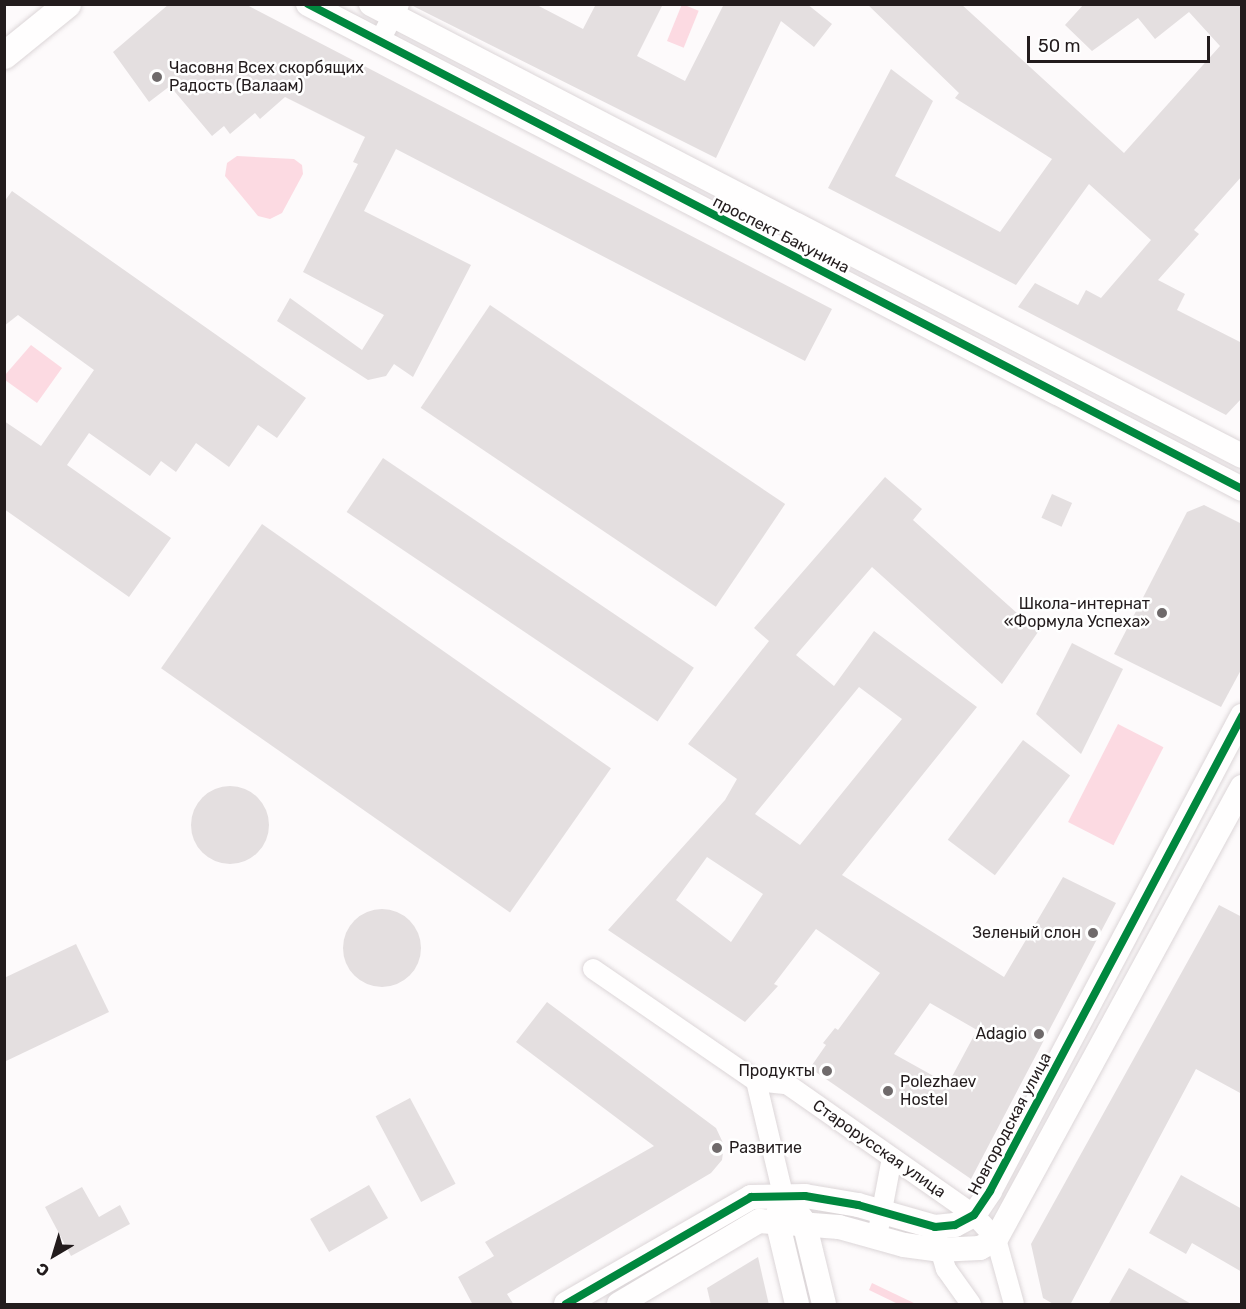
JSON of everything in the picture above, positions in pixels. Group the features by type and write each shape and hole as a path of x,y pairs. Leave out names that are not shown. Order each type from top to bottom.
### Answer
{"main road":[{"path":"4,55 67,4"}],"street":[{"name":"проспект Бакунина","path":"308,4 1242,489"},
{"name":"проспект Бакунина","path":"371,4 396,10 1242,456"},
{"path":"380,42 396,10"},
{"name":"Новгородская улица","path":"619,1305 759,1221 804,1222 876,1237 937,1238 974,1215 990,1191 1242,716"},
{"path":"996,1239 1242,787"},
{"name":"Старорусская улица","path":"593,969 756,1081 787,1084 974,1215 996,1239 1014,1305"},
{"path":"756,1081 783,1194 804,1222 824,1305"},
{"path":"876,1237 892,1158"},
{"path":"783,1194 777,1220 797,1305"},
{"name":"Новгородская улица","path":"566,1305 730,1207 751,1197 783,1194 858,1205 882,1213 937,1238 980,1248 996,1239"},
{"path":"937,1238 954,1284 971,1305"}],"shaded area":[{"path":"682,4 699,11 684,48 667,41"},
{"path":"237,156 294,159 302,165 303,174 282,213 270,219 258,216 225,176 227,163"},
{"path":"31,345 62,368 37,403 5,380 5,375"},
{"path":"1118,724 1163,747 1114,845 1068,822"},
{"path":"872,1283 916,1304 898,1304 869,1290"}],"building":[{"path":"169,4 245,4 832,309 805,361 396,149 364,211 471,265 413,377 394,364 386,376 368,380 277,321 290,298 362,350 384,315 303,272 358,164 353,162 365,137 285,97 260,119 255,113 230,134 224,126 212,136 170,86 149,102 113,52"},
{"path":"535,4 583,29 596,4 663,4 637,56 685,81 724,4 807,4 832,24 814,47 781,21 716,158 411,5"},
{"path":"867,4 961,4 1124,153 1220,46 1189,12 1155,39 1138,18 1092,51 1065,25 1084,4 1242,4 1242,176 1194,230 1199,234 1158,280 1185,294 1177,310 1242,343 1242,398 1226,415 1018,307 1035,283 1078,305 1086,290 1101,298 1151,240 1089,184 1016,285 828,188 891,69 933,101 895,176 1000,232 1052,159 955,98 959,93"},
{"path":"12,191 306,398 277,438 258,425 229,467 196,443 176,472 161,461 150,476 89,433 67,465 171,538 129,597 4,509 4,421 41,446 94,370 18,315 4,326 4,202"},
{"path":"490,305 785,504 716,607 421,408"},
{"path":"383,458 694,668 658,722 347,512"},
{"path":"885,477 922,509 913,520 1038,632 1002,684 872,567 796,655 834,686 874,631 977,707 842,875 1004,977 1063,877 1116,903 971,1179 810,1068 826,1045 823,1043 835,1028 838,1030 880,973 816,929 774,984 778,986 745,1022 608,930 725,800 737,779 688,744 769,641 754,628","holes":["859,687 902,719 800,845 755,814","707,857 763,894 731,942 676,900","930,1003 977,1030 948,1084 894,1054"]},
{"path":"1052,494 1072,503 1062,527 1041,518"},
{"name":"Школа-интернат «Формула Успеха»","path":"1204,505 1242,524 1242,668 1221,707 1114,654 1187,512"},
{"path":"262,524 611,768 510,913 161,668"},
{"path":"1072,643 1123,669 1081,754 1036,714"},
{"path":"1023,740 1070,776 995,875 948,840"},
{"path":"230,786 245,789 257,798 266,810 269,825 266,840 257,852 245,861 230,864 215,861 203,852 194,840 191,825 194,810 203,798 215,789"},
{"path":"1219,905 1242,917 1242,1094 1196,1069 1070,1305 1055,1305 1043,1298 1031,1244"},
{"path":"382,909 397,912 409,921 418,933 421,948 418,963 409,975 397,984 382,987 367,984 355,975 346,963 343,948 346,933 355,921 367,912"},
{"path":"76,944 109,1012 4,1062 4,978"},
{"path":"547,1002 716,1128 724,1145 722,1160 711,1173 507,1294 514,1305 473,1305 458,1277 494,1256 485,1242 654,1146 516,1042"},
{"path":"410,1098 456,1184 421,1202 376,1116"},
{"path":"1181,1175 1242,1209 1242,1272 1192,1243 1186,1254 1149,1233"},
{"path":"369,1185 388,1218 329,1252 310,1219"},
{"path":"82,1187 99,1217 120,1205 130,1224 71,1256 45,1207"},
{"path":"758,1257 769,1305 711,1305 707,1288"},
{"path":"1129,1268 1193,1305 1108,1305"}],"cycle path":[{"path":"308,4 1242,489"},
{"path":"566,1304 751,1197 805,1196 858,1205 935,1227 955,1225 974,1215 990,1191 1242,716"}],"place":[{"name":"Часовня Всех скорбящих Радость (Валаам)","path":"157,77"},
{"name":"Школа-интернат «Формула Успеха»","path":"1162,613"},
{"name":"Зеленый слон","path":"1093,933"},
{"name":"Adagio","path":"1039,1034"},
{"name":"Продукты","path":"827,1071"},
{"name":"Polezhaev Hostel","path":"888,1091"},
{"name":"Развитие","path":"717,1148"}]}
